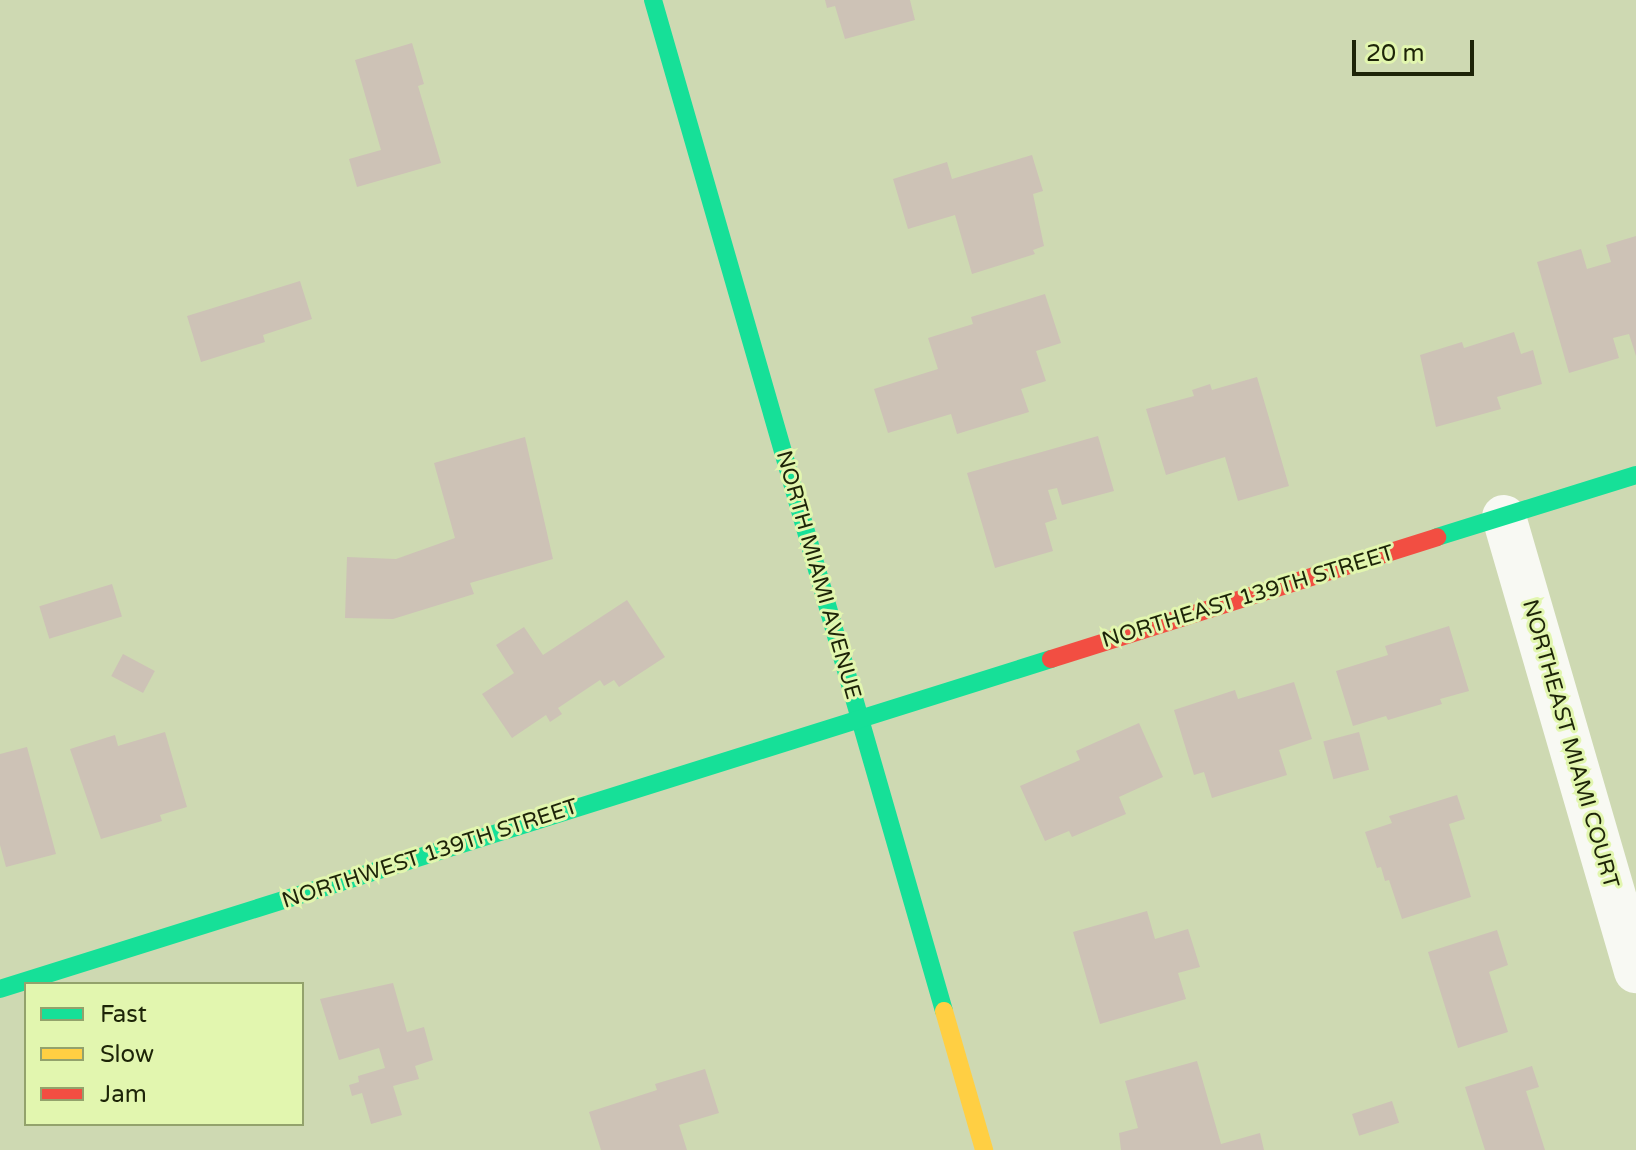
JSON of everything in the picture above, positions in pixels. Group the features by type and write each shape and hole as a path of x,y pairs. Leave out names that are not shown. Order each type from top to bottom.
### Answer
{"street":[{"name":"NORTH MIAMI AVENUE","path":"653,0 984,1150"},
{"name":"NORTHEAST 139TH STREET","path":"859,718 1636,475"},
{"name":"NORTHEAST MIAMI COURT","path":"1504,517 1636,971"},
{"name":"NORTHWEST 139TH STREET","path":"0,989 859,718"}],"building":[{"path":"825,0 910,0 915,20 845,39 835,6 827,8"},
{"path":"412,43 424,84 418,86 441,163 357,187 349,159 381,150 355,60"},
{"path":"1032,155 1043,191 1033,194 1044,246 1033,250 1035,254 972,274 955,215 908,229 893,179 947,162 952,179"},
{"path":"1636,236 1636,356 1629,334 1613,338 1619,358 1569,373 1537,262 1581,249 1587,269 1611,262 1606,245"},
{"path":"300,281 312,319 263,335 265,342 201,362 187,316"},
{"path":"1045,294 1061,343 1036,351 1046,381 1021,389 1029,412 957,434 951,414 888,433 874,389 938,369 928,338 973,324 971,317"},
{"path":"1514,332 1521,354 1533,350 1542,384 1497,397 1501,409 1436,427 1420,355 1462,342 1464,348"},
{"path":"1257,377 1289,486 1238,501 1225,457 1166,475 1146,409 1194,396 1192,390 1210,384 1212,390"},
{"path":"1098,436 1114,491 1062,505 1057,488 1048,490 1057,519 1045,523 1053,551 995,568 967,473"},
{"path":"525,437 553,559 470,583 474,594 393,619 345,618 347,557 396,559 455,538 434,463"},
{"path":"112,584 122,617 49,639 39,606"},
{"path":"627,600 665,657 619,687 614,680 604,686 600,680 558,708 562,714 550,722 546,715 512,738 482,694 514,673 496,645 524,627 543,655"},
{"path":"1449,626 1469,691 1440,699 1442,704 1388,720 1386,716 1353,726 1336,671 1388,655 1385,646"},
{"path":"123,654 155,671 143,693 111,676"},
{"path":"1294,682 1312,739 1279,750 1287,775 1212,798 1204,772 1194,775 1174,710 1235,690 1238,699"},
{"path":"1139,723 1163,777 1119,797 1126,814 1072,837 1069,831 1045,841 1020,786 1080,760 1076,751"},
{"path":"165,732 187,807 160,815 162,821 101,839 70,749 115,735 118,746"},
{"path":"1359,732 1369,770 1333,779 1323,742"},
{"path":"27,747 56,854 6,867 0,845 0,754"},
{"path":"1457,795 1465,819 1449,824 1471,897 1402,919 1389,880 1385,881 1381,867 1377,868 1365,832 1392,823 1389,816"},
{"path":"1147,911 1155,939 1188,929 1200,967 1178,973 1186,999 1100,1024 1073,932"},
{"path":"1497,930 1508,965 1489,972 1508,1032 1458,1048 1428,952"},
{"path":"393,983 407,1032 424,1027 433,1060 415,1066 419,1079 393,1086 402,1115 371,1124 362,1093 352,1096 349,1085 359,1082 358,1076 385,1068 379,1048 339,1060 320,999"},
{"path":"1197,1061 1221,1144 1260,1133 1264,1150 1121,1150 1119,1133 1138,1128 1125,1081"},
{"path":"1532,1066 1539,1087 1526,1091 1545,1150 1485,1150 1465,1087"},
{"path":"705,1069 719,1113 679,1125 687,1150 601,1150 589,1112 657,1090 655,1084"},
{"path":"1392,1101 1399,1123 1359,1136 1352,1114"}],"traffic: fast":[{"path":"653,0 944,1011"},
{"path":"1437,537 1636,475"},
{"path":"0,989 1051,659"}],"traffic: slow":[{"path":"944,1011 984,1150"}],"traffic: jam":[{"path":"1051,659 1437,537"}]}
